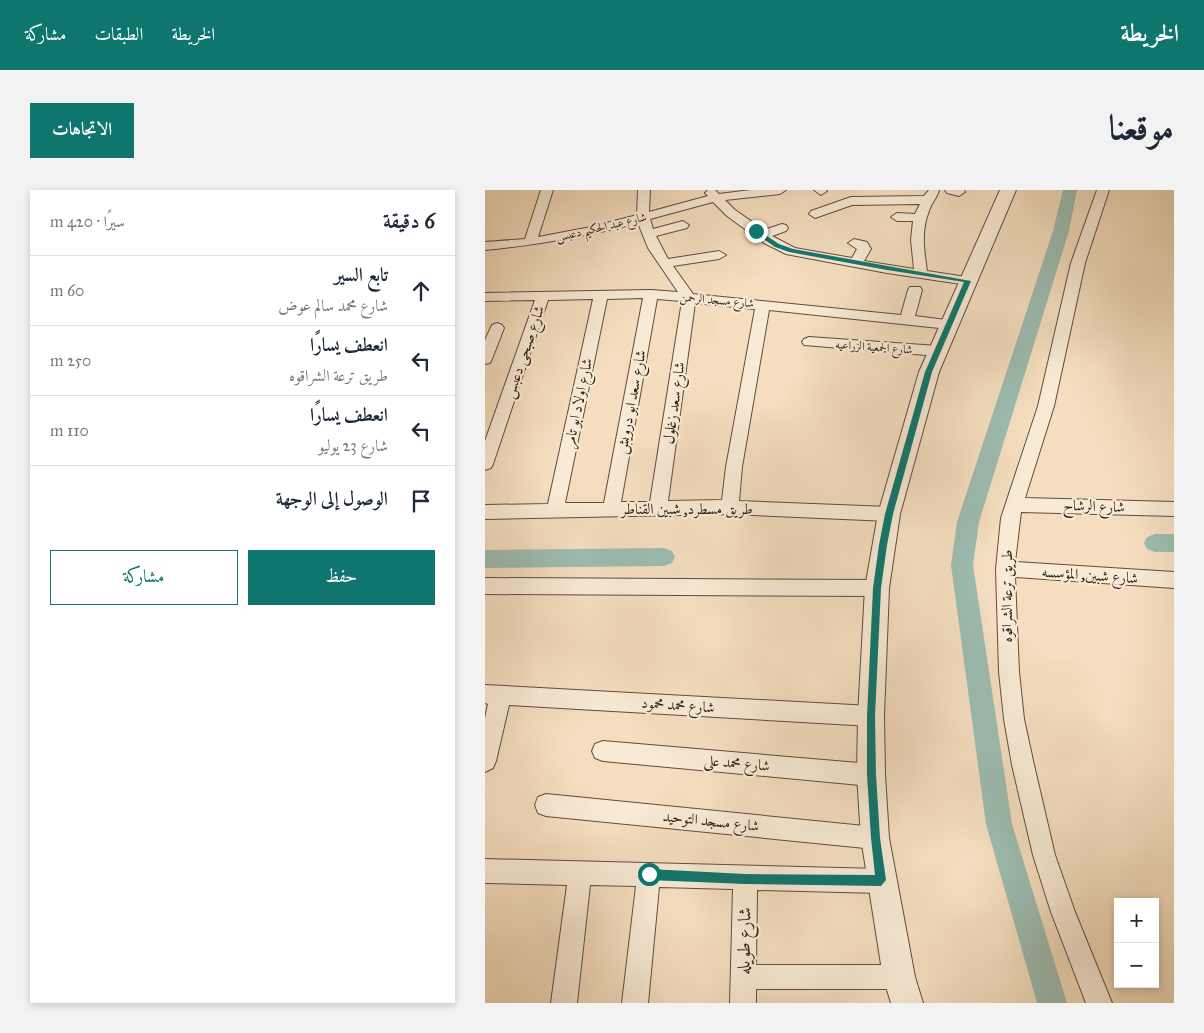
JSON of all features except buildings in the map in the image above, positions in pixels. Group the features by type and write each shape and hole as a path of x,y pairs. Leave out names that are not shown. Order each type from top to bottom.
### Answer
{"street":[{"path":"530,242 547,190"},
{"path":"644,190 643,217 648,234 689,298"},
{"name":"شارع عبد الحكيم دعبس","path":"485,246 530,242 592,231 643,217 712,194 775,190"},
{"path":"907,1003 899,977 875,838 871,775 871,716 877,588 889,514 929,372 1008,190"},
{"name":"طريق ترعة الشراقوه","path":"1099,1003 1063,912 1044,855 1025,774 1014,720 1010,682 1005,569 1010,518 1046,406 1078,263 1103,190"},
{"path":"712,194 731,213 777,246 791,251 968,281"},
{"path":"815,214 851,201 900,195 931,195 919,218 917,241 921,273"},
{"path":"897,217 919,218"},
{"path":"648,234 683,226"},
{"path":"762,235 782,228"},
{"path":"854,243 862,246 864,249 856,263"},
{"path":"665,262 719,255"},
{"path":"907,319 915,290"},
{"name":"شارع مسجد الرحمن","path":"485,297 651,294 949,324"},
{"name":"شارع سعد ابو درويش","path":"611,510 651,294"},
{"name":"شارع اولاد ابو تامر","path":"555,511 601,295"},
{"name":"شارع صبحى دعبس","path":"485,464 543,296"},
{"name":"شارع سعد زغلول","path":"659,509 689,298"},
{"path":"730,507 734,467 763,304"},
{"path":"485,359 492,333"},
{"name":"شارع الجمعية الزراعيه","path":"809,342 938,351"},
{"name":"شارع الرشاح","path":"1014,505 1174,509"},
{"name":"طريق مسطرد, شبين القناطر","path":"485,512 730,507 889,514"},
{"name":"شارع شبين, المؤسسه","path":"1005,569 1174,580"},
{"path":"487,591 877,588"},
{"path":"485,761 493,694"},
{"name":"شارع محمد محمود","path":"493,694 871,716"},
{"name":"شارع محمد على","path":"603,751 871,775"},
{"name":"شارع مسجد التوحيد","path":"546,805 875,838"},
{"path":"485,871 649,874 745,879 881,880"},
{"path":"565,1003 580,872"},
{"path":"635,1003 649,874"},
{"name":"شارع طويله","path":"743,1003 745,879"},
{"path":"744,976 899,977"}],"waterway":[{"path":"1052,1003 999,824 962,565 968,522 1061,231 1070,190"},
{"path":"1155,543 1174,543"},
{"path":"485,559 664,557"}],"route":[{"path":"649,874 745,879 881,880 875,838 871,775 871,716 877,588 883,545 889,514 929,372 968,281 887,269 791,251 777,246 756,231"}]}
